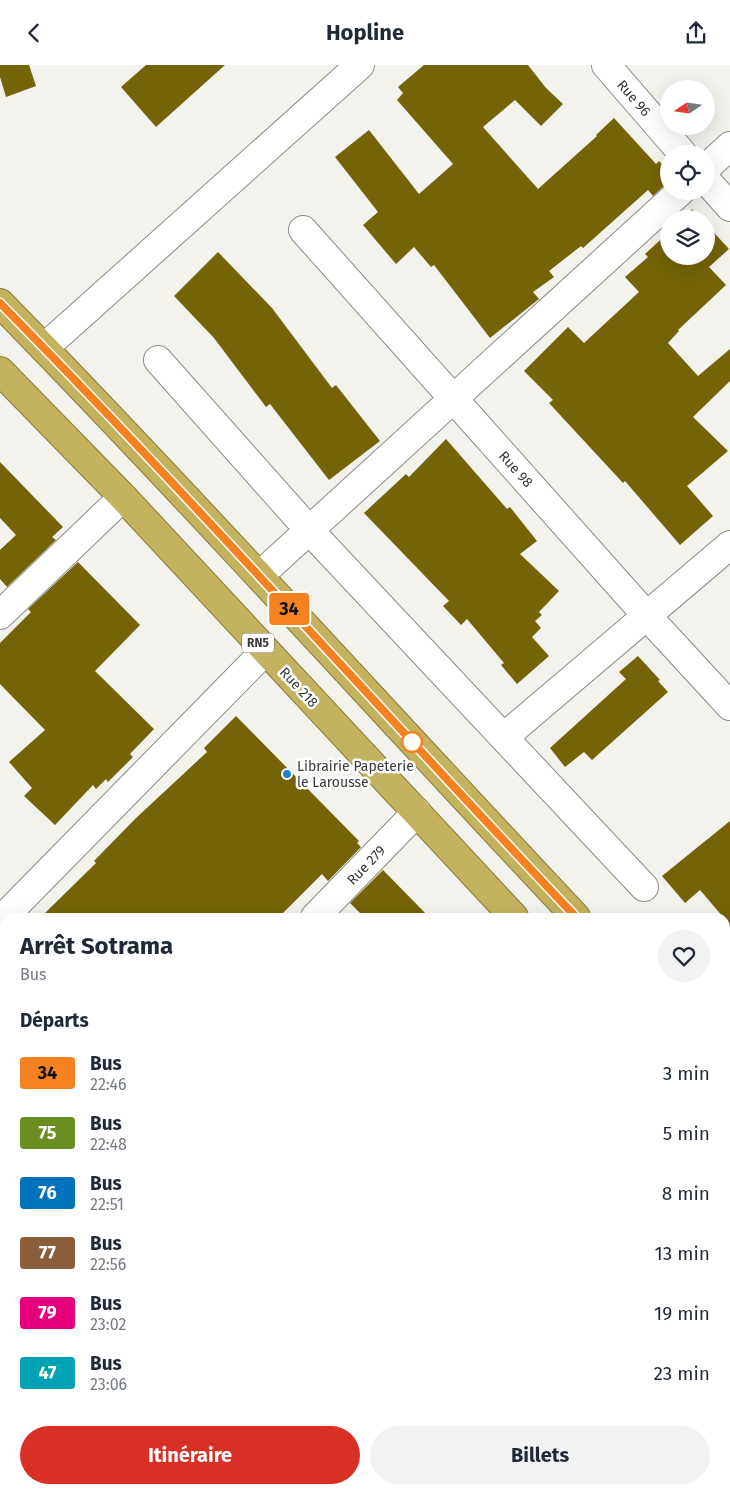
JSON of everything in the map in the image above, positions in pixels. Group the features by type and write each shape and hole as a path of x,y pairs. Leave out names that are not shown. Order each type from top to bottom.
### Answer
{"highway":[{"path":"0,303 259,576 572,913"},
{"name":"Rue 218","path":"0,371 122,497 510,913"}],"street":[{"path":"44,348 360,65"},
{"name":"Rue 96","path":"606,65 675,145"},
{"path":"715,160 730,146"},
{"path":"715,190 730,207"},
{"path":"259,576 671,200"},
{"name":"Rue 98","path":"303,230 647,616 730,706"},
{"path":"158,361 310,530 644,887"},
{"path":"0,615 122,497"},
{"path":"504,737 730,545"},
{"path":"8,913 265,651"},
{"name":"Rue 279","path":"319,913 417,813"}],"building":[{"path":"0,65 29,65 36,86 6,97 0,77"},
{"path":"146,65 225,65 156,127 121,87"},
{"path":"424,65 528,65 546,88 563,104 541,126 515,100 483,127 538,189 597,136 614,118 656,164 660,162 660,189 653,196 648,190 583,248 581,246 549,271 554,277 533,292 539,299 490,338 434,265 431,267 414,247 396,264 363,225 378,212 335,157 369,130 419,194 453,164 397,100 403,93 398,87"},
{"path":"715,234 729,249 715,262"},
{"path":"660,240 660,265 711,265 709,267 726,285 678,330 668,343 698,376 730,349 730,381 693,417 728,451 687,486 713,516 680,545 625,481 623,483 549,403 553,400 524,371 568,327 584,343 639,292 625,277 648,257 645,254"},
{"path":"218,252 272,308 332,388 336,385 380,441 329,480 270,404 266,407 214,338 174,296"},
{"path":"446,439 507,509 510,507 537,541 520,554 559,591 539,612 542,615 535,621 541,628 532,637 549,656 517,684 501,665 504,663 467,619 461,625 443,606 449,601 364,513 406,474 409,477"},
{"path":"0,462 63,527 52,537 56,540 7,587 0,579 0,550 16,535 0,518"},
{"path":"78,562 140,625 95,671 154,729 130,754 133,757 108,782 106,779 96,789 93,785 55,825 24,796 32,788 9,762 45,730 0,684 0,643 31,612 28,609"},
{"path":"638,656 660,680 658,681 668,692 592,760 584,752 565,767 550,748 626,679 619,672"},
{"path":"236,716 359,841 357,843 361,847 328,881 322,874 283,913 45,913 96,863 94,861 135,819 207,752 204,748"},
{"path":"730,821 730,913 720,913 700,890 685,903 662,876"},
{"path":"383,870 425,913 360,913 350,903"}],"bus line":[{"name":"34","path":"0,303 259,576 572,913"}],"place":[{"name":"Librairie Papeterie le Larousse","path":"287,774"}]}
